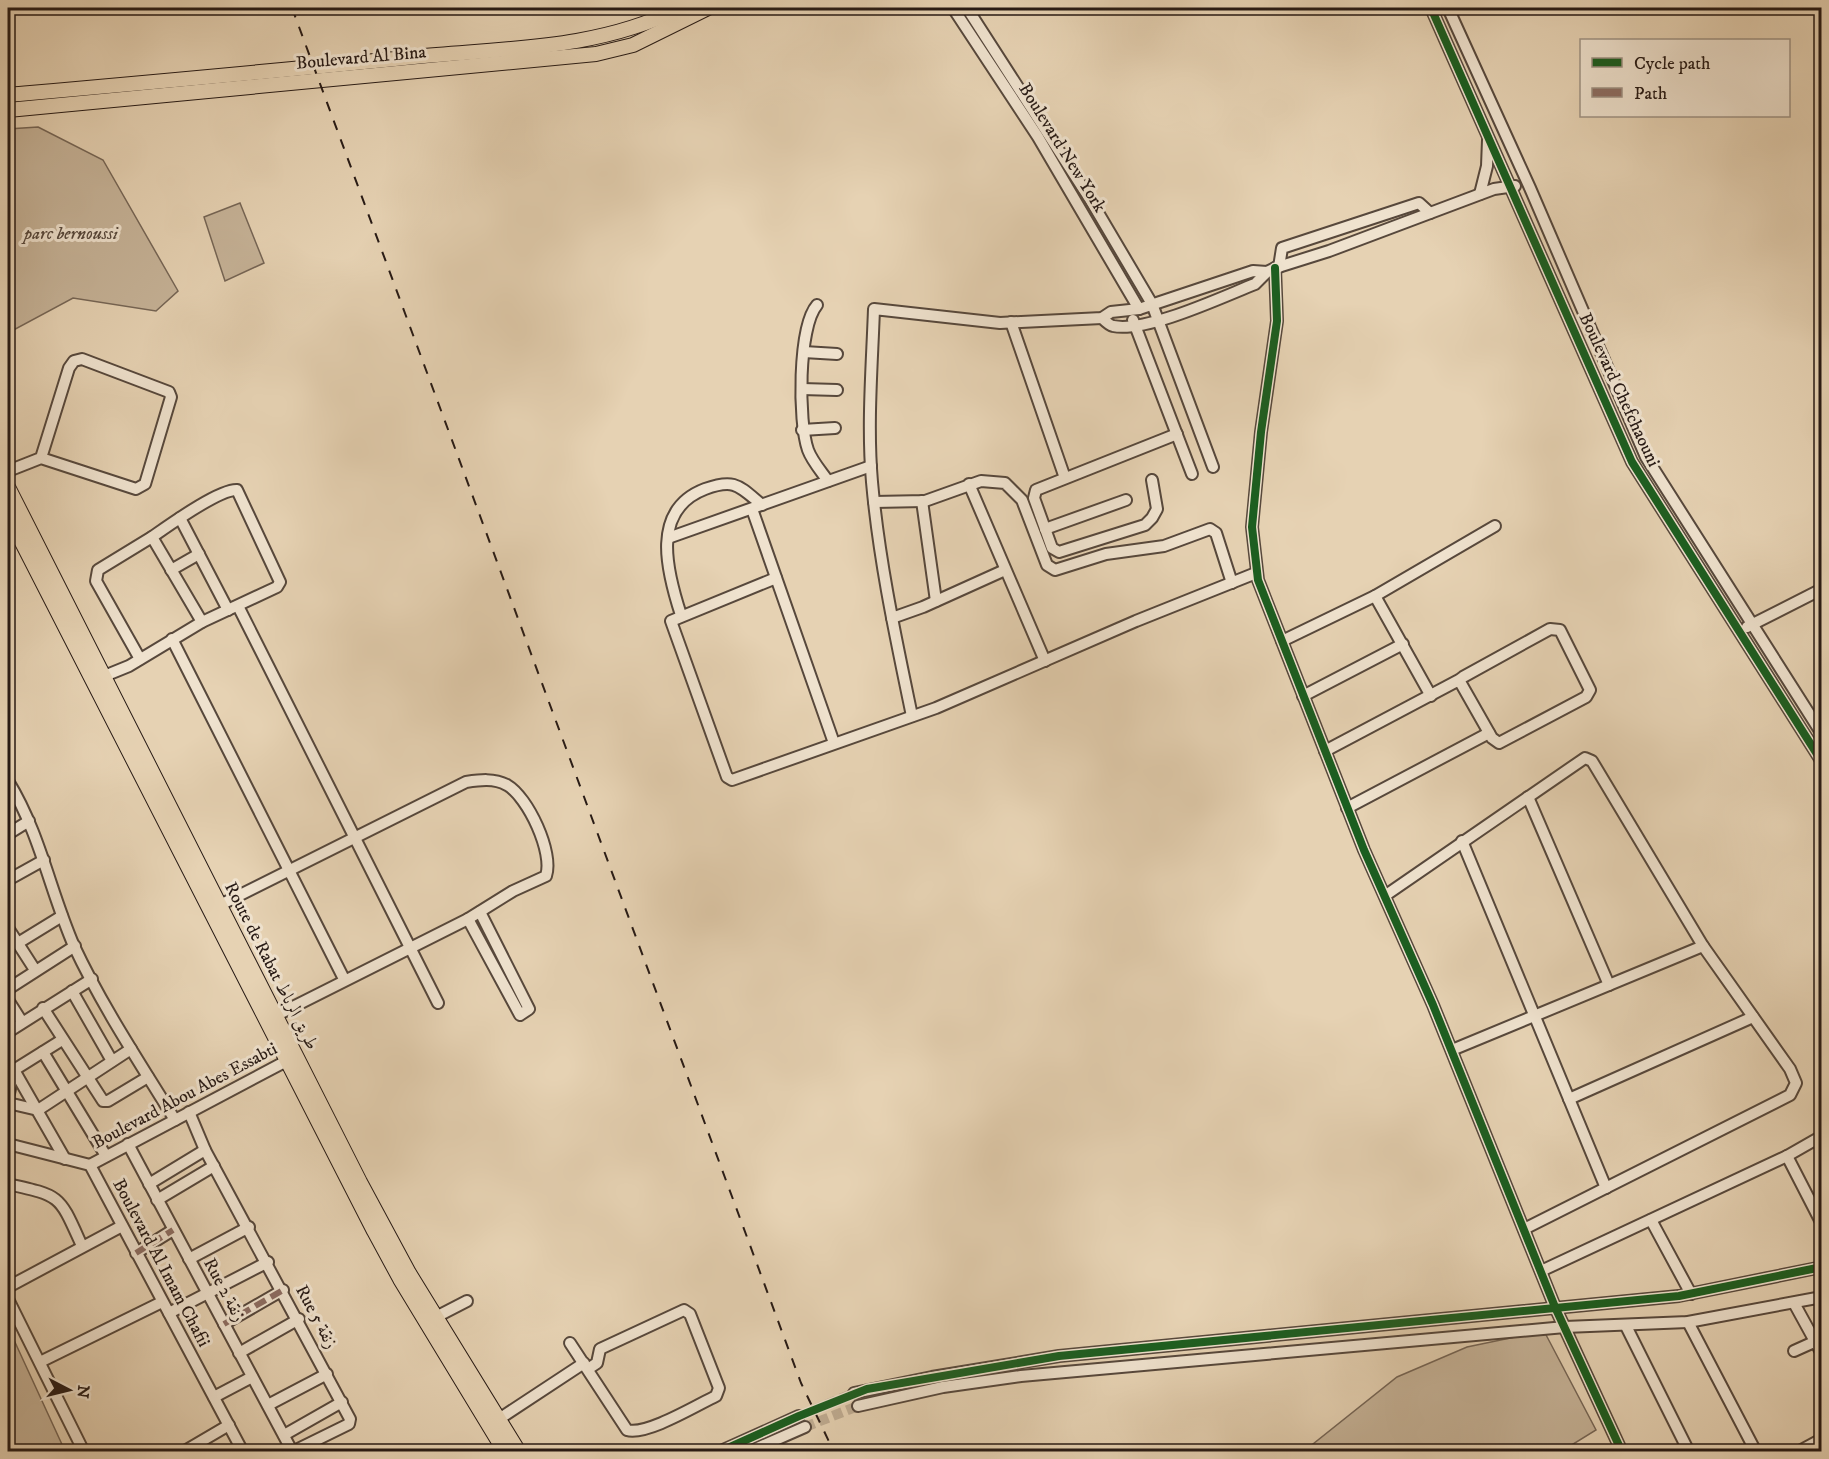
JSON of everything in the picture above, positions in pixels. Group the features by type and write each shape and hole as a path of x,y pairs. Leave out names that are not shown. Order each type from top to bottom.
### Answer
{"main road":[{"name":"Boulevard Al Bina","path":"8,95 151,84 559,44 628,31 680,8"},
{"name":"Boulevard Al Bina","path":"8,110 596,54 633,45 708,8"},
{"name":"Route de Rabat طريق الرباط","path":"8,486 98,678 400,1278 505,1452"},
{"name":"Route de Rabat طريق الرباط","path":"8,515 220,905 277,1015 291,1059 409,1273 519,1452"}],"street":[{"name":"Boulevard New York","path":"967,8 1042,135 1134,310 1136,326 1192,474"},
{"name":"Boulevard Chefchaouni","path":"1431,8 1632,462 1821,762"},
{"name":"Boulevard Chefchaouni","path":"1449,8 1530,188 1646,457 1821,734"},
{"name":"Boulevard New York","path":"956,9 1042,135 1090,198 1152,304 1160,320 1213,467"},
{"path":"1452,55 1467,48"},
{"path":"1480,194 1487,166 1489,137"},
{"path":"912,716 892,618 874,502 871,466 874,309 1011,322 1102,318 1111,312 1134,310 1253,271 1274,269 1480,194 1511,186 1530,188"},
{"path":"1079,204 1090,198"},
{"path":"1430,213 1419,203 1282,248 1274,269 1277,321 1261,432 1252,527 1256,573 1364,850 1386,895 1452,1050 1555,1307 1622,1452"},
{"path":"1102,318 1112,326 1136,326 1160,320 1256,284 1274,269"},
{"path":"817,305 806,324 802,430 810,456 828,481"},
{"path":"1011,322 1065,478"},
{"path":"804,352 837,354"},
{"path":"8,471 41,458 136,489 142,488 146,484 168,408 171,397 169,392 77,360 69,368 41,458"},
{"path":"802,389 837,390"},
{"path":"802,430 835,428"},
{"path":"1152,480 1157,509 1144,525 1059,552 1052,548 1035,492 1177,434"},
{"path":"668,538 871,466"},
{"path":"874,502 922,501 969,484 993,480 1005,483 1015,490 1022,500 1047,564 1052,570 1106,554 1164,546 1210,529 1216,533 1232,583"},
{"path":"681,615 667,566 668,538 683,501 691,494 723,482 735,484 757,507 776,578 834,743"},
{"path":"969,484 1045,661"},
{"path":"98,678 140,659 202,622 277,587 280,582 239,492 229,490 98,570 96,581 140,659"},
{"path":"1045,530 1126,500"},
{"path":"922,501 936,601"},
{"path":"180,518 199,554 233,608 354,837 438,1003"},
{"path":"1282,641 1375,596 1495,526"},
{"path":"152,537 202,622"},
{"path":"171,570 199,554"},
{"path":"892,618 1005,570"},
{"path":"776,578 672,619 671,626 728,778 734,780 936,708 1256,573"},
{"path":"1740,631 1821,589"},
{"path":"1375,596 1431,696"},
{"path":"1325,751 1431,696 1459,680 1550,629 1560,630 1590,687 1588,695 1502,742 1494,740 1489,733 1459,680"},
{"path":"172,639 344,980"},
{"path":"1303,696 1403,644"},
{"path":"1347,808 1489,733"},
{"path":"1386,895 1585,758 1592,761 1703,946 1790,1069 1796,1083 1790,1095 1524,1229"},
{"path":"220,905 466,783 493,780 505,784 523,800 545,846 549,868 546,876 513,891 468,919 277,1015"},
{"path":"8,781 29,821 62,916 75,946 131,1049 175,1120"},
{"path":"1528,797 1609,985"},
{"path":"8,834 29,821"},
{"path":"1462,841 1606,1188"},
{"path":"8,880 44,860"},
{"path":"468,919 520,1015 529,1009 480,912"},
{"path":"18,943 62,916"},
{"path":"8,928 35,970"},
{"path":"8,989 75,946"},
{"path":"1452,1050 1703,946"},
{"path":"497,973 508,967"},
{"path":"8,1032 92,979"},
{"path":"72,991 112,1061"},
{"path":"8,1000 22,1023"},
{"path":"43,1008 103,1101 108,1101 148,1077"},
{"path":"1569,1098 1753,1017"},
{"path":"8,1098 14,1070 62,1040"},
{"path":"8,1103 38,1110 131,1049"},
{"path":"43,1052 106,1156"},
{"name":"Boulevard Abou Abes Essabti","path":"90,1165 291,1059"},
{"path":"14,1070 65,1159"},
{"name":"Rue 5 زنقة","path":"189,1112 214,1166 299,1319 350,1419 349,1424 292,1451"},
{"path":"1541,1271 1787,1156 1821,1136"},
{"name":"Rue 2 زنقة","path":"128,1144 292,1451"},
{"name":"Boulevard Al Imam Chafii","path":"8,1148 90,1165 243,1452"},
{"path":"149,1184 206,1150"},
{"path":"1787,1156 1821,1224"},
{"path":"158,1200 214,1166"},
{"path":"8,1184 56,1197 63,1204 82,1246"},
{"path":"1651,1220 1691,1294"},
{"path":"8,1287 122,1226"},
{"path":"189,1259 249,1227"},
{"path":"136,1253 173,1230"},
{"path":"169,1313 268,1262"},
{"path":"854,1394 1059,1356 1691,1294 1821,1267"},
{"path":"224,1324 283,1290"},
{"path":"858,1406 978,1382 1565,1327 1688,1322 1821,1297"},
{"path":"8,1299 84,1452"},
{"path":"436,1317 467,1301"},
{"path":"39,1362 162,1302"},
{"path":"1794,1303 1821,1354"},
{"path":"499,1419 586,1366 597,1363 600,1349 684,1311 690,1314 719,1388 716,1396 664,1421 632,1432 627,1430 586,1366 570,1343"},
{"path":"239,1353 299,1319"},
{"path":"1688,1322 1756,1452"},
{"path":"1626,1326 1689,1452"},
{"path":"1794,1351 1814,1342"},
{"path":"975,1370 978,1382"},
{"path":"268,1406 327,1374"},
{"path":"214,1397 252,1377"},
{"path":"284,1435 342,1402"},
{"path":"719,1452 799,1416"},
{"path":"183,1452 229,1425"},
{"path":"748,1452 805,1427"},
{"path":"1798,1452 1821,1439"}],"green space":[{"name":"parc bernoussi","path":"38,127 103,160 178,291 156,311 73,298 8,333 8,129"},
{"path":"240,203 264,263 225,281 204,217"},
{"path":"8,1327 65,1451 8,1451"},
{"path":"1544,1331 1596,1430 1562,1451 1303,1452 1397,1377 1467,1347"}],"tunnel":[{"path":"799,1416 854,1393"},
{"path":"805,1427 858,1406"}],"railway":[{"path":"292,8 801,1383 834,1452"}],"marked path":[{"path":"136,1253 173,1230"},
{"path":"224,1324 283,1290"}],"cycle path":[{"path":"1431,8 1632,462 1822,762"},
{"path":"1275,268 1277,321 1261,432 1252,527 1258,580 1364,850 1433,1005 1555,1307 1622,1452"},
{"path":"719,1452 867,1389 1059,1356 1679,1296 1822,1267"}]}
